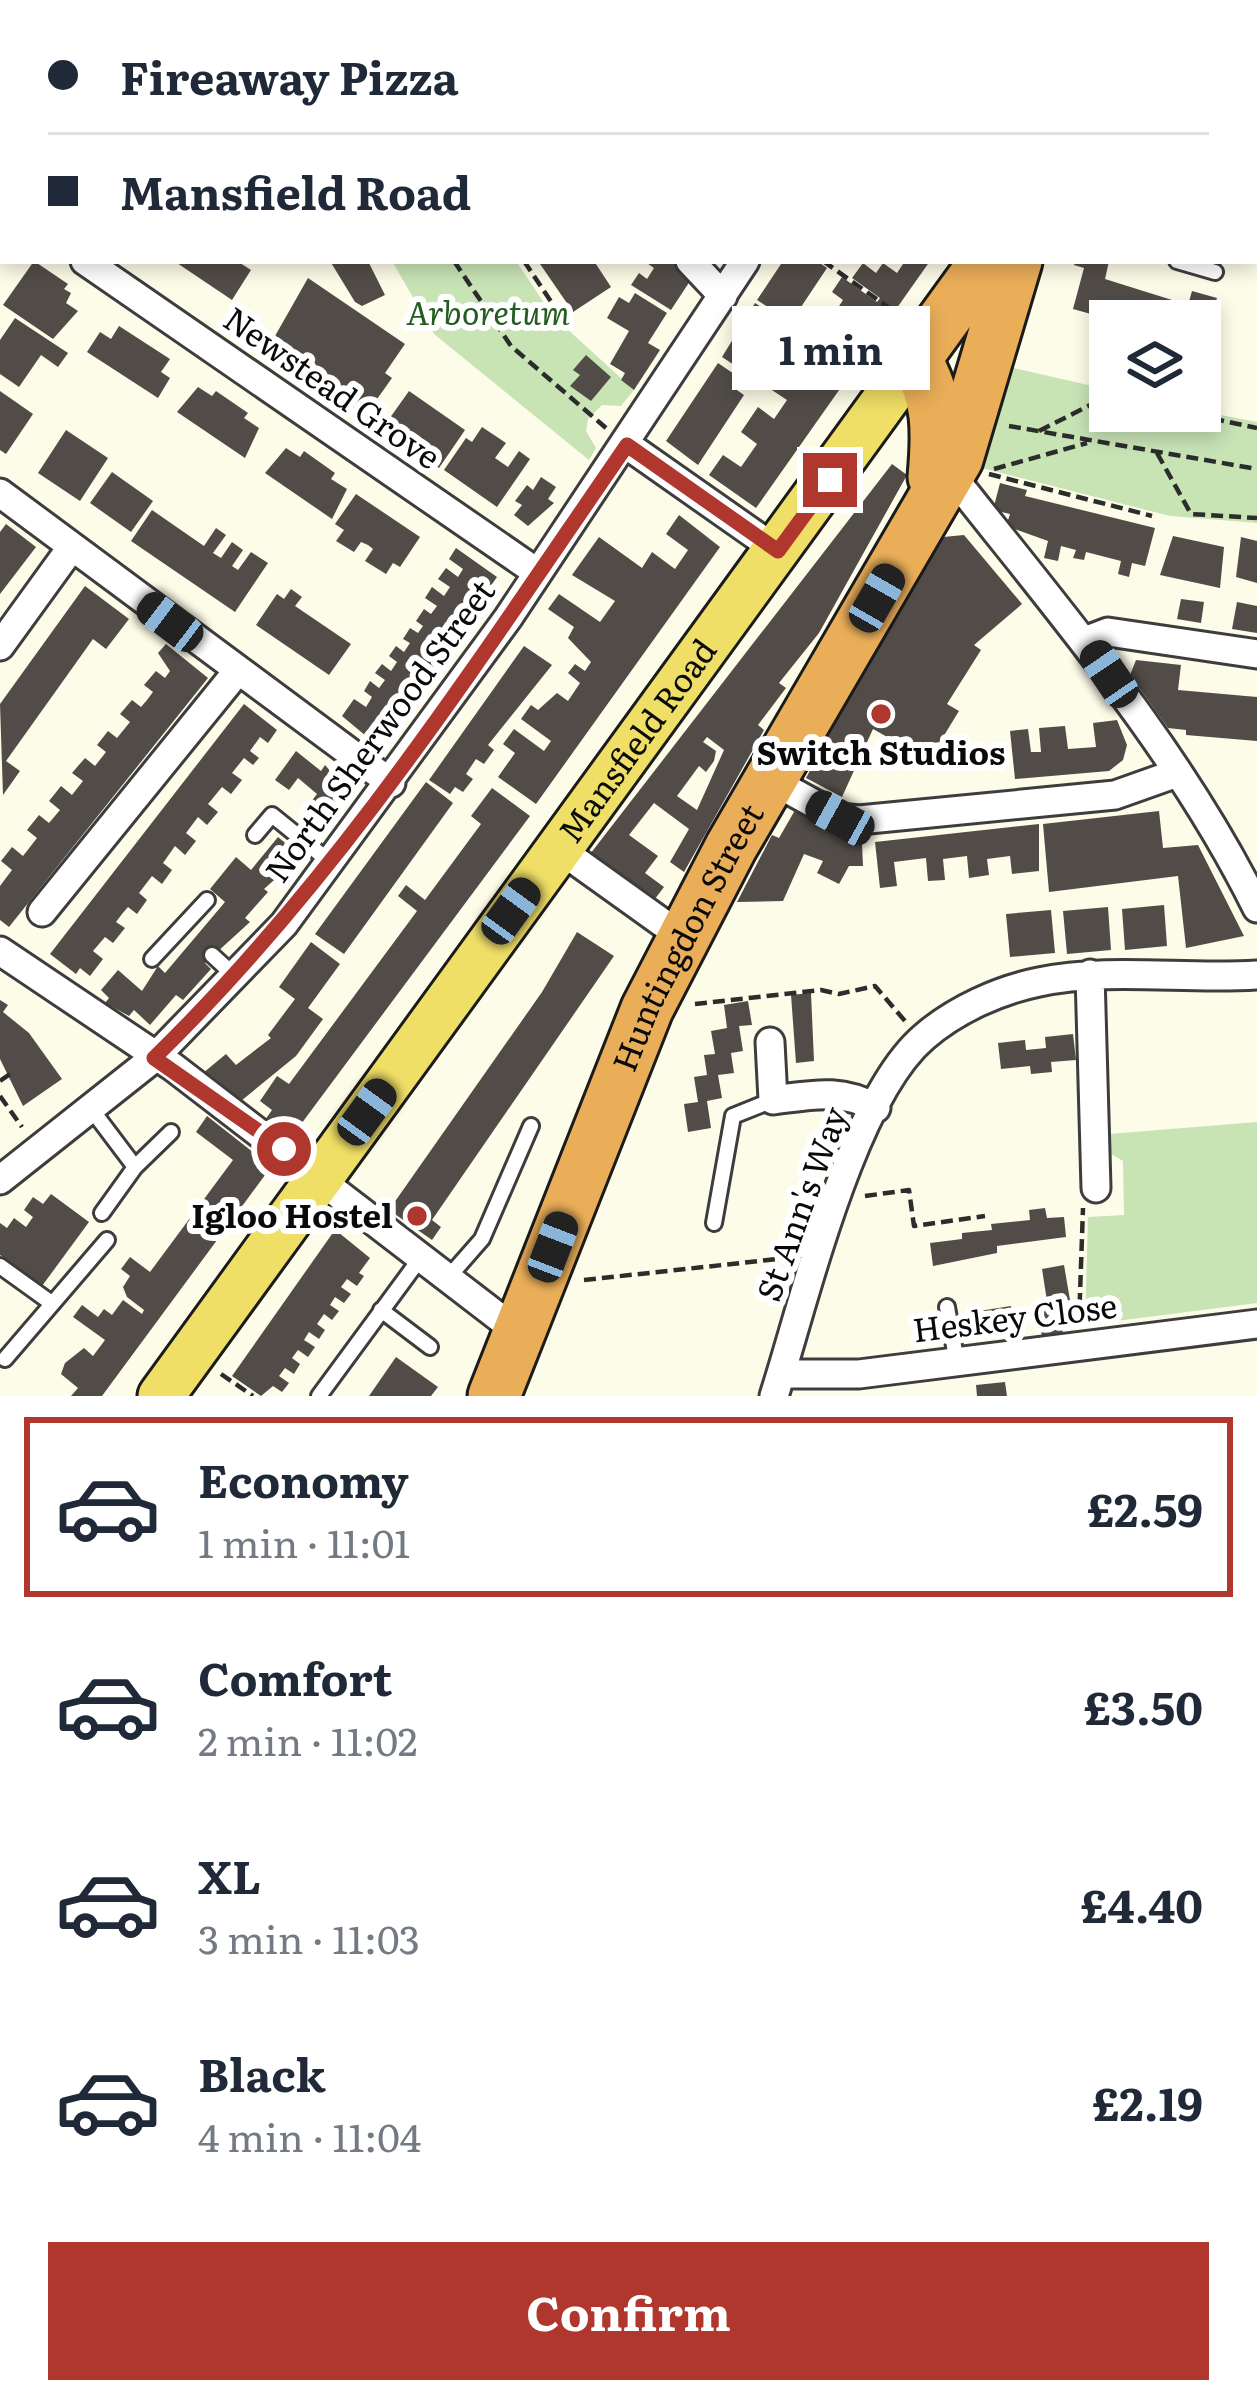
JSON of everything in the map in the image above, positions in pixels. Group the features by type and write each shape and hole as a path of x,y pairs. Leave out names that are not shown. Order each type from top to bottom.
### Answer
{"highway":[{"name":"Mansfield Road","path":"923,349 984,264"},
{"name":"Huntingdon Street","path":"494,1396 647,1009 771,780 955,476 1015,264"},
{"name":"Huntingdon Street","path":"923,349 955,476"}],"main road":[{"name":"Mansfield Road","path":"161,1396 923,349"}],"street":[{"name":"Newstead Grove","path":"90,264 538,573"},
{"path":"693,264 723,296"},
{"name":"North Sherwood Street","path":"0,1180 154,1058 236,976 331,862 627,445 743,264"},
{"path":"627,445 778,551"},
{"path":"955,476 1087,640 1228,851 1257,908"},
{"path":"0,493 236,673 391,783"},
{"path":"0,646 71,548"},
{"path":"1087,640 1108,632 1257,654"},
{"path":"42,912 236,673"},
{"path":"771,780 840,818 859,820 1115,795 1177,773"},
{"path":"558,848 685,939"},
{"path":"0,951 83,1002 518,1332"},
{"path":"1090,974 1096,1188"},
{"name":"St Ann's Way","path":"778,1385 836,1200 876,1108 922,1039 988,998 1041,981 1090,974 1257,975"},
{"path":"770,1042 773,1100 834,1092 850,1094 876,1108"},
{"name":"Heskey Close","path":"778,1385 1257,1324"}],"lane":[{"path":"1187,264 1215,272"},
{"path":"255,835 272,815 331,862"},
{"path":"152,959 187,934 207,900"},
{"path":"212,955 236,976"},
{"path":"714,1223 733,1116 773,1100"},
{"path":"92,1110 135,1167"},
{"path":"446,1280 482,1239 531,1126"},
{"path":"102,1213 135,1167 171,1132"},
{"path":"4,1359 107,1240"},
{"path":"319,1396 419,1260"},
{"path":"0,1266 50,1303"},
{"path":"947,1307 957,1363"},
{"path":"381,1310 430,1347"}],"path":[{"path":"456,264 511,346 627,445"},
{"path":"526,264 556,309"},
{"path":"827,264 923,349"},
{"path":"1039,431 1089,406"},
{"path":"1221,420 1257,428"},
{"path":"992,422 1257,469"},
{"path":"955,476 1092,441"},
{"path":"1156,453 1191,514 1257,518"},
{"path":"955,476 1152,516"},
{"path":"647,1009 821,990 839,994 874,986 922,1039"},
{"path":"0,1081 10,1074"},
{"path":"0,1096 39,1151"},
{"path":"1078,1346 1084,1204 1096,1188"},
{"path":"836,1200 909,1190 914,1226 985,1216"},
{"path":"538,1285 817,1254"}],"green space":[{"name":"Arboretum","path":"394,264 518,264 553,316 634,390 621,406 602,405 588,419 586,431 596,448 589,460 434,334"},
{"path":"1009,367 1089,385 1089,432 1221,432 1221,415 1257,422 1257,523 1170,516 978,467"},
{"path":"1257,1122 1257,1303 1085,1325 1088,1217 1124,1215 1123,1161 1108,1152 1109,1134"}],"building":[{"path":"32,264 38,264 68,284 64,289 71,293 66,303 78,311 53,339 3,305"},
{"path":"178,264 242,264 251,270 232,300"},
{"path":"332,264 370,264 385,295 362,306"},
{"path":"540,264 596,264 611,287 573,312"},
{"path":"648,264 679,264 692,278 671,310 631,285 639,273 647,279 654,268"},
{"path":"781,264 827,268 791,322 757,300"},
{"path":"862,264 876,273 884,264 897,273 903,264 928,264 756,508 709,475 723,455 741,467 757,444 741,432 758,407 774,419 787,400 722,357 755,303 789,325 777,344 815,369 820,361 808,353 828,326 839,333 846,323 834,314 843,300 832,292 842,277 877,302 880,298 852,278"},
{"path":"1074,264 1108,264 1105,279 1172,300 1089,300 1089,313 1073,309 1084,268"},
{"path":"308,278 405,344 385,373 392,378 365,416 313,380 321,367 310,365 275,336"},
{"path":"1192,291 1216,300 1189,300"},
{"path":"635,293 667,313 648,343 660,350 634,390 621,380 625,373 610,364 629,331 607,318 619,297 629,303"},
{"path":"15,318 68,353 58,367 41,355 19,387 0,374 0,340"},
{"path":"119,326 170,359 161,372 170,378 158,398 87,352 100,332 111,339"},
{"path":"586,355 611,377 591,401 570,386 580,375 573,370"},
{"path":"718,363 740,378 734,388 744,395 698,465 666,441"},
{"path":"198,387 212,396 216,391 248,413 244,418 259,428 245,458 177,412"},
{"path":"0,391 33,414 6,454 0,450"},
{"path":"409,391 465,430 439,468 382,429"},
{"path":"482,427 506,443 495,458 508,467 519,451 530,459 497,507 444,470 466,438 472,442"},
{"path":"66,430 108,458 80,501 38,473"},
{"path":"286,448 300,457 304,451 335,473 331,479 347,489 332,519 265,473"},
{"path":"892,464 907,475 819,633 779,683 786,688 758,725 764,730 684,872 670,862 689,829 654,803 629,835 658,856 645,873 664,887 651,904 587,858","holes":["707,737 724,750 697,810 677,796 699,766 706,772 714,761 716,751 703,742"]},
{"path":"112,472 153,501 131,532 90,503"},
{"path":"541,477 556,487 548,499 554,503 528,526 514,515 522,505 515,501 527,485 533,490"},
{"path":"1000,483 1027,490 1025,496 1155,528 1145,566 1132,563 1129,577 1118,574 1121,561 1086,552 1084,560 1073,558 1076,550 1061,546 1058,561 1044,558 1048,541 1006,526 1010,514 993,510"},
{"path":"356,494 420,537 400,567 393,563 386,574 365,561 373,549 368,545 361,542 354,552 336,541 344,530 335,524"},
{"path":"152,510 204,546 216,528 226,535 213,553 221,558 232,542 243,550 232,566 238,570 251,552 268,563 235,612 131,541"},
{"path":"679,515 720,547 536,804 498,777 515,753 503,744 514,729 544,751 551,741 521,719 531,705 538,710 557,693 568,701 580,683 568,673 575,664 585,671 591,662 568,638 574,627 548,609 559,594 600,622 615,601 572,575 599,537 642,568 652,552 675,569 688,550 666,534"},
{"path":"6,524 36,547 0,594 0,532"},
{"path":"964,535 1022,604 974,645 981,650 947,704 959,711 940,742 905,747 873,729 842,797 806,778 933,538"},
{"path":"1173,536 1224,547 1220,588 1160,575"},
{"path":"1241,537 1257,541 1257,583 1236,577"},
{"path":"456,548 497,577 378,746 342,716 354,699 366,707 372,697 364,691 370,681 379,688 385,680 375,673 382,664 391,671 397,662 389,656 396,646 404,652 410,643 403,639 410,628 418,633 423,626 416,621 424,609 431,614 437,606 425,598 432,587 444,596 450,587 438,579 446,568 458,577 463,569 449,559"},
{"path":"85,586 129,619 106,649 93,639 6,761 20,771 3,795 0,704"},
{"path":"291,589 302,597 295,606 351,644 329,675 256,625 277,594 284,599"},
{"path":"1181,599 1204,602 1201,623 1177,619"},
{"path":"1237,602 1257,606 1257,633 1232,629"},
{"path":"166,644 208,678 9,927 0,920 0,886 12,870 1,861 12,847 23,856 37,838 27,830 39,815 49,823 60,810 49,801 61,786 72,795 83,781 72,773 85,758 95,766 106,752 97,745 108,731 117,738 130,722 120,714 132,700 141,707 147,700 153,692 144,685 156,671 165,678 170,671 158,653"},
{"path":"524,646 552,665 488,745 494,750 484,764 476,759 466,774 473,779 463,792 455,787 450,794 429,780"},
{"path":"1136,660 1181,665 1178,690 1257,697 1257,741 1186,735 1186,730 1168,728 1130,675"},
{"path":"244,704 277,730 268,743 260,737 250,751 259,758 253,765 244,758 232,773 242,780 231,794 222,787 208,804 218,812 207,825 198,817 186,833 196,841 185,855 175,846 163,863 172,870 162,884 152,876 139,893 147,900 137,914 128,907 122,914 116,922 125,928 113,943 105,937 93,951 103,959 90,976 80,968 76,974 50,954"},
{"path":"1117,720 1127,745 1123,760 1109,771 1015,779 1010,731 1028,729 1031,752 1041,752 1039,728 1065,726 1068,749 1096,747 1093,723"},
{"path":"296,751 321,771 325,765 349,793 326,822 307,807 317,794 298,778 289,790 275,780"},
{"path":"426,782 453,803 344,954 315,934"},
{"path":"492,788 530,816 287,1143 260,1127 272,1110 260,1101 277,1076 289,1084 417,911 398,896 406,885 425,900 481,824 471,816"},
{"path":"798,805 862,844 863,866 849,866 839,884 817,873 823,861 804,854 783,901 737,902 772,835 779,838"},
{"path":"1159,811 1163,848 1198,845 1244,936 1186,948 1178,876 1049,892 1043,824"},
{"path":"1039,824 1039,871 1012,874 1010,856 987,859 989,875 969,878 967,856 943,859 945,880 928,881 926,858 894,862 897,886 880,888 875,842"},
{"path":"278,837 301,856 264,889 268,892 245,918 250,922 205,963 211,969 183,1000 176,995 150,1025 134,1010 129,1016 105,1003 109,998 101,990 118,970 142,991 158,966 165,973 225,902 210,889 236,857 251,870"},
{"path":"1164,905 1167,946 1125,950 1122,909"},
{"path":"1108,907 1111,950 1067,954 1063,911"},
{"path":"1051,910 1055,953 1010,957 1006,914"},
{"path":"577,932 614,956 432,1220 441,1227 432,1240 389,1210 542,992"},
{"path":"311,942 340,964 308,1008 323,1019 296,1056 236,1105 197,1078 226,1054 236,1065 271,1038 268,1035 295,999 279,987"},
{"path":"811,993 814,1061 796,1063 791,995"},
{"path":"0,1000 8,1005 3,1012 29,1033 62,1079 23,1106 0,1059"},
{"path":"748,1001 752,1025 739,1026 743,1051 731,1053 734,1073 718,1075 722,1098 707,1101 711,1128 688,1132 684,1104 698,1102 694,1077 707,1075 704,1055 715,1054 711,1031 727,1028 724,1005"},
{"path":"1073,1034 1076,1060 1051,1062 1052,1072 1031,1074 1030,1066 1001,1069 998,1043 1025,1040 1026,1050 1046,1048 1045,1037"},
{"path":"207,1116 267,1163 268,1171 102,1396 71,1396 78,1388 61,1374 65,1363 84,1348 93,1356 105,1340 73,1317 82,1305 98,1317 104,1309 112,1315 123,1300 142,1314 144,1310 127,1297 123,1287 130,1276 121,1269 130,1257 150,1272 233,1160 196,1132"},
{"path":"51,1194 89,1222 42,1286 0,1255 0,1223 7,1228 14,1218 26,1227 33,1217 24,1210 33,1197 43,1204"},
{"path":"1045,1208 1047,1218 1064,1217 1066,1237 997,1246 997,1253 933,1266 930,1243 992,1230 991,1224 1030,1220 1029,1210"},
{"path":"338,1232 370,1258 359,1273 364,1276 357,1286 347,1279 341,1287 351,1294 344,1303 335,1297 330,1305 339,1311 332,1320 324,1314 317,1324 325,1330 319,1339 309,1332 304,1340 315,1347 308,1357 298,1350 292,1358 300,1364 294,1374 285,1368 279,1376 289,1383 282,1392 273,1386 261,1396 232,1376 332,1234"},
{"path":"1064,1265 1070,1300 1058,1302 1063,1334 1042,1337 1037,1302 1047,1301 1042,1269"},
{"path":"1011,1306 1015,1332 983,1337 979,1311"},
{"path":"396,1357 438,1387 431,1396 369,1396"},
{"path":"1005,1382 1007,1396 977,1396 976,1385"}],"place":[{"name":"Switch Studios","path":"881,714"},
{"name":"Igloo Hostel","path":"417,1216"}],"route":[{"path":"284,1149 154,1058 284,924 391,783 627,445 778,551 830,480"}]}
